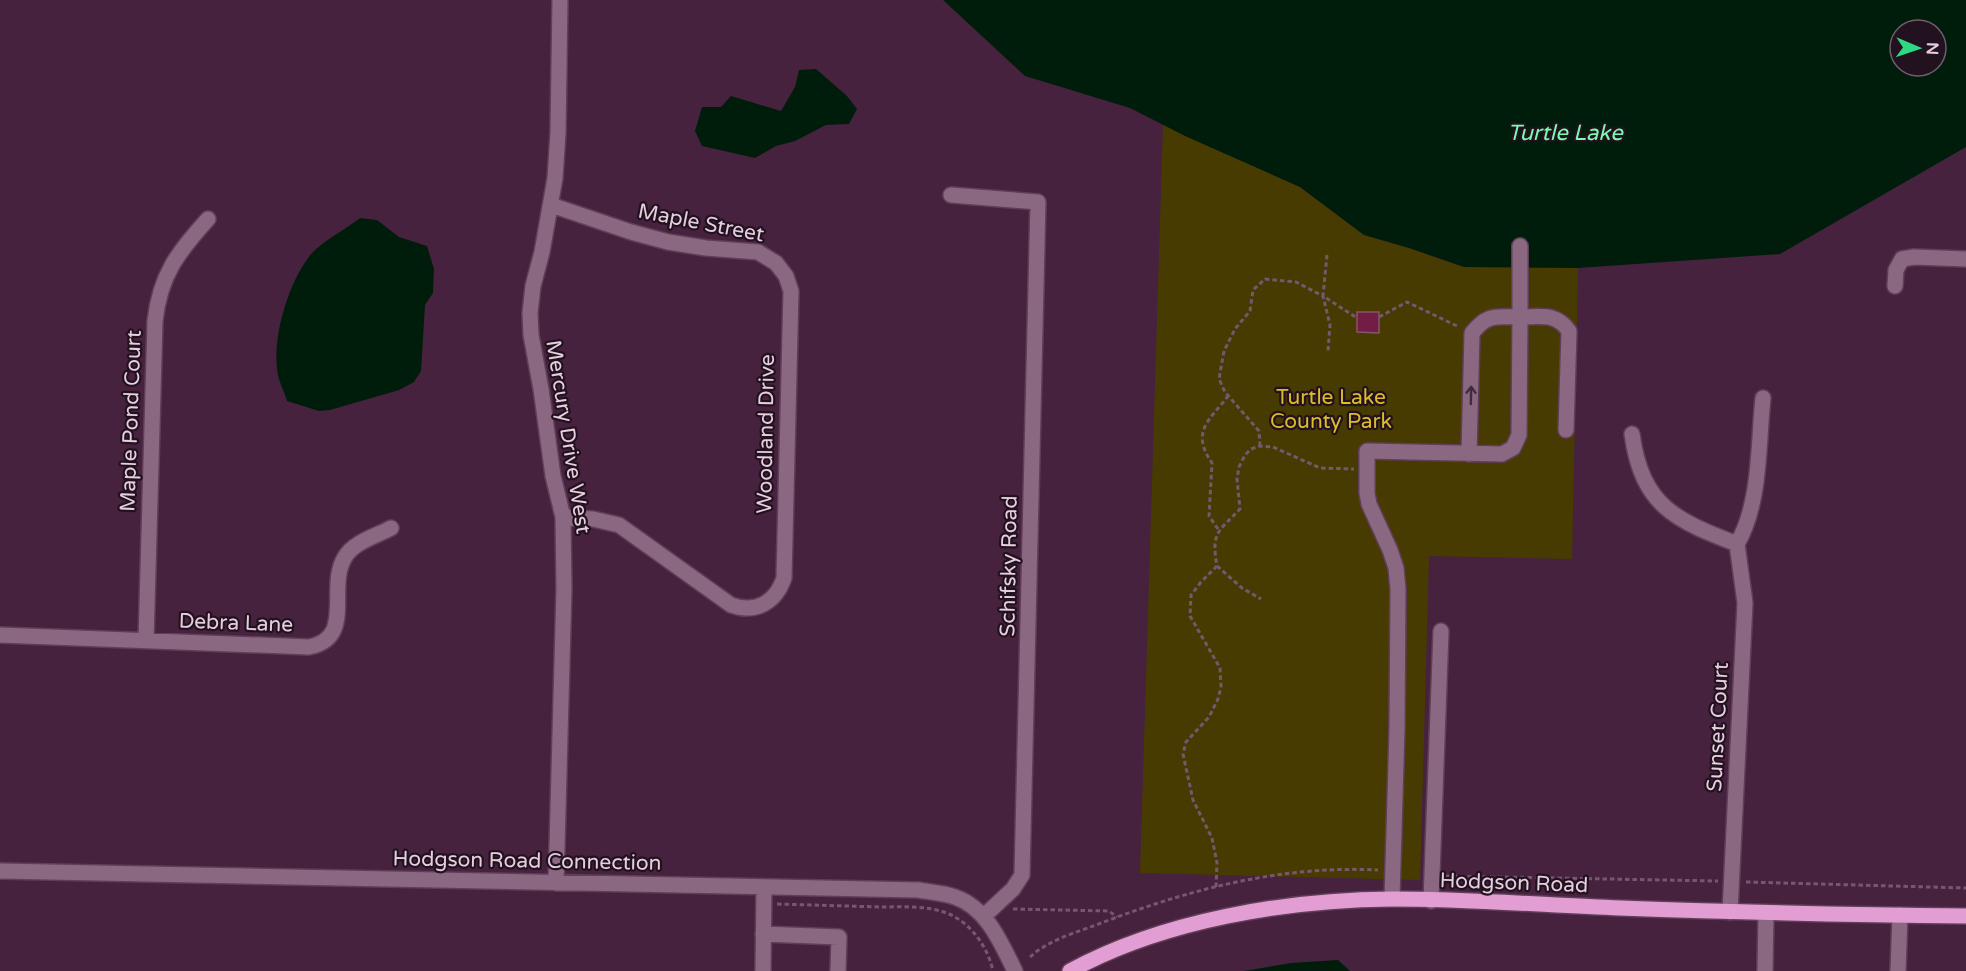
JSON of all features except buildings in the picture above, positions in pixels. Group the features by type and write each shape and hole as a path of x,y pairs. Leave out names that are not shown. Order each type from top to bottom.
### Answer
{"main road":[{"name":"Hodgson Road","path":"1070,971 1095,957 1172,931 1225,918 1320,903 1392,899 1730,912 1966,916"}],"street":[{"name":"Mercury Drive West","path":"556,883 564,589 562,518 553,476 531,324 533,286 551,205 558,133 560,0"},
{"name":"Schifsky Road","path":"951,195 1038,202 1022,874 1013,889 984,916"},
{"name":"Maple Street","path":"551,205 668,242 758,252 776,263 786,276 791,291"},
{"name":"Maple Pond Court","path":"146,641 154,333 157,301 163,280 172,262 208,219"},
{"path":"1392,899 1398,589 1396,568 1390,549 1369,504 1366,451 1502,454 1513,448 1519,435 1520,246"},
{"path":"1895,286 1896,270 1902,260 1914,257 1966,259"},
{"name":"Woodland Drive","path":"562,518 593,519 619,525 731,605 739,608 755,608 766,604 774,597 784,578 791,291"},
{"path":"1469,454 1472,333 1482,321 1493,317 1555,318 1569,331 1566,430"},
{"path":"1632,434 1634,453 1650,492 1670,513 1696,528 1737,543 1750,514 1757,469 1763,398"},
{"name":"Debra Lane","path":"0,635 309,647 319,645 333,633 336,625 338,578 345,556 354,547 392,528"},
{"name":"Sunset Court","path":"1730,912 1745,603 1737,543"},
{"path":"1431,901 1441,631"},
{"name":"Hodgson Road Connection","path":"0,871 556,883 764,894 918,890 955,897 971,905 984,916 998,937 1015,971"},
{"path":"763,971 764,894"},
{"path":"1765,971 1766,913"},
{"path":"1898,971 1900,915"},
{"path":"763,934 839,937 838,971"}],"path":[{"path":"1327,255 1323,296 1330,325 1328,351"},
{"path":"1260,446 1259,431 1228,396 1219,379 1224,351 1235,329 1250,312 1253,290 1265,279 1296,282 1357,318"},
{"path":"1379,317 1407,302 1472,333"},
{"path":"1218,529 1209,516 1212,463 1201,434 1204,426 1228,396"},
{"path":"1261,599 1242,588 1217,566 1214,547 1218,529 1240,509 1237,480 1239,467 1245,455 1260,446 1273,447 1320,468 1366,469"},
{"path":"1216,887 1217,863 1212,838 1193,800 1183,754 1186,742 1209,717 1221,687 1220,668 1190,616 1191,596 1217,566"},
{"path":"1030,957 1036,951 1068,936 1117,917 1216,887 1285,872 1328,869 1380,870"},
{"path":"1437,876 1719,881"},
{"path":"1741,882 1966,888"},
{"path":"764,894 775,904 923,908 949,914 962,921 977,936 991,960 993,971"},
{"path":"1012,909 1109,910 1117,917"}],"green space":[{"name":"Turtle Lake County Park","path":"1163,124 1300,187 1364,235 1464,267 1578,268 1572,559 1429,556 1420,880 1140,873"}],"water":[{"name":"Turtle Lake","path":"943,0 1966,0 1966,147 1780,254 1578,268 1464,267 1364,235 1300,187 1185,136 1130,108 1025,76"},
{"path":"816,69 847,96 857,109 849,124 826,125 795,141 776,146 755,158 702,146 695,131 702,107 721,107 731,96 781,111 795,87 799,70"},
{"path":"360,218 377,220 399,237 427,246 434,269 433,293 425,305 421,371 414,382 399,390 330,410 319,411 287,401 279,379 277,364 279,330 290,293 306,262 315,250"},
{"path":"1338,960 1350,971 1244,971 1291,963"}]}
